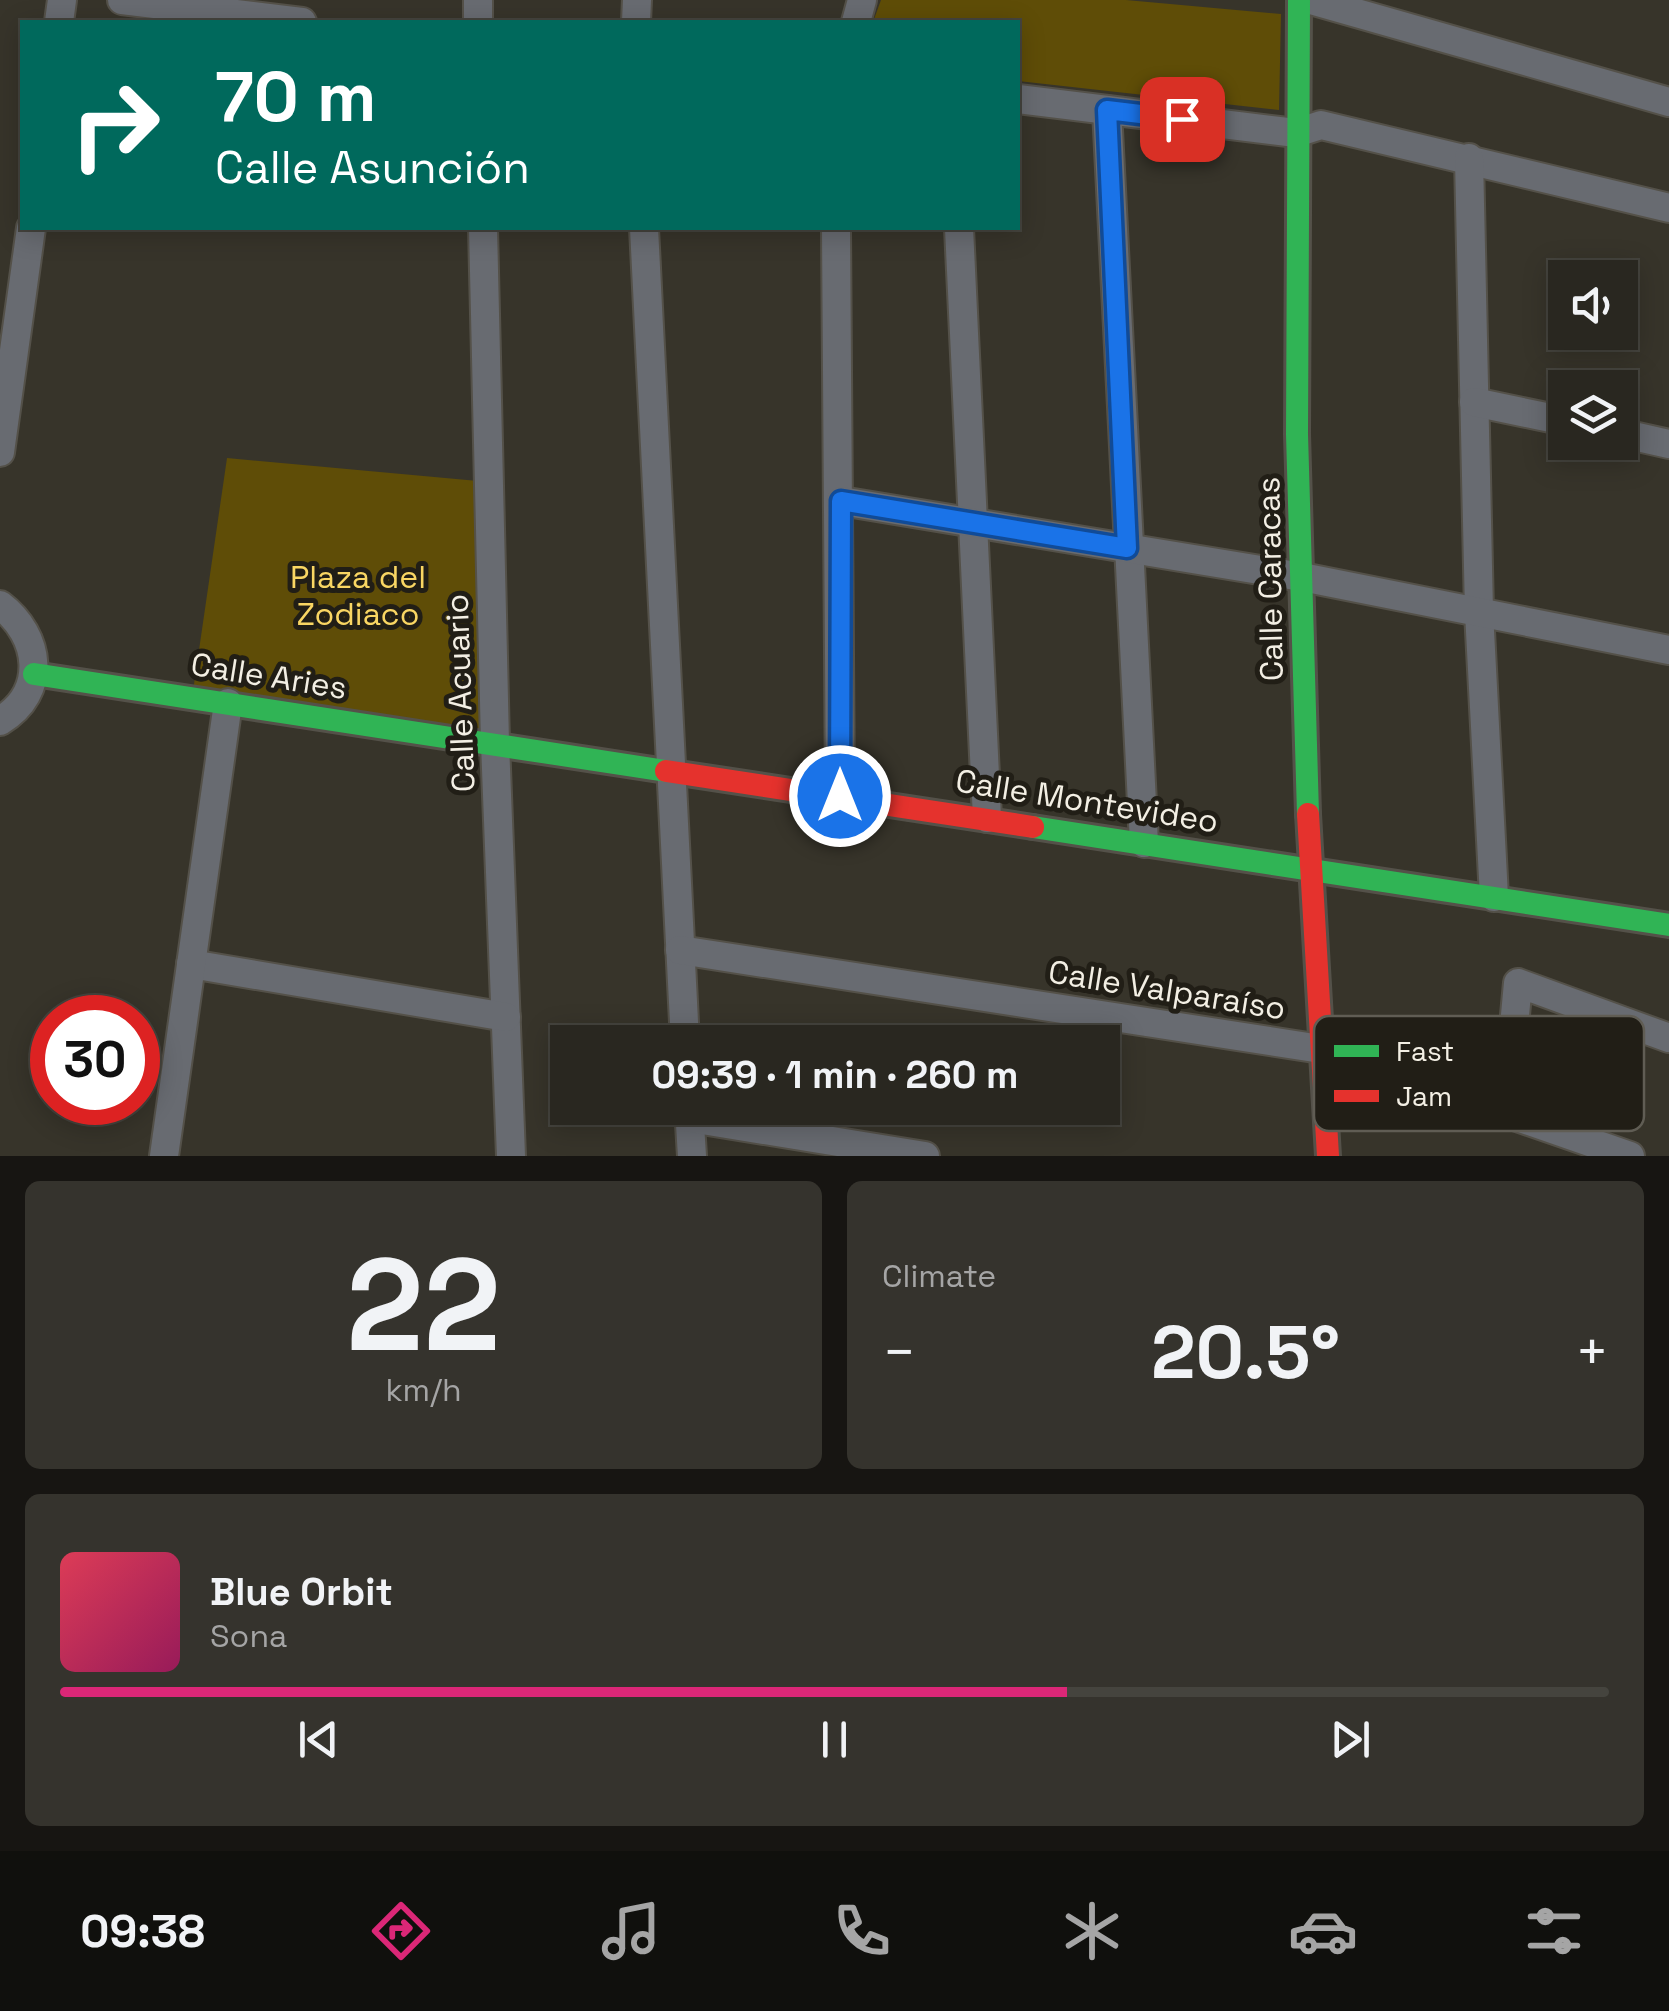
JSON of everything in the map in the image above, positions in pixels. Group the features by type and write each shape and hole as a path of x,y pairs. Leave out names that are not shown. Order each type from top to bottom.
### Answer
{"street":[{"path":"122,0 286,20"},
{"name":"Calle Caracas","path":"1298,0 1302,577 1308,868 1318,1016"},
{"path":"1311,0 1669,102"},
{"path":"1020,99 1296,132 1321,125 1669,208"},
{"path":"1107,110 1144,843"},
{"path":"1469,158 1479,612 1494,896"},
{"path":"0,452 31,230"},
{"name":"Calle Acuario","path":"483,230 511,1156"},
{"path":"644,230 684,1025"},
{"path":"836,230 841,501 840,796"},
{"path":"959,230 986,818"},
{"path":"1474,402 1548,417"},
{"path":"1638,437 1669,444"},
{"path":"841,501 1302,577 1669,650"},
{"path":"0,605 16,617 28,634 34,653 34,674 18,707 0,721"},
{"name":"Calle Aries","path":"34,674 496,743"},
{"path":"164,1156 228,703"},
{"name":"Calle Montevideo","path":"496,743 1669,925"},
{"name":"Calle Valparaíso","path":"680,950 1314,1048"},
{"path":"191,964 506,1017"},
{"path":"1515,1016 1518,983 1609,1016"},
{"path":"1644,1029 1669,1038"},
{"path":"690,1125 692,1156"},
{"path":"755,1125 925,1156"},
{"name":"Calle Caracas","path":"1326,1131 1328,1156"},
{"name":"Calle Valparaíso","path":"1560,1131 1630,1156"}],"green space":[{"path":"881,0 1126,0 1281,14 1279,110 1020,81 1020,20 874,20"},
{"name":"Plaza del Zodiaco","path":"227,458 489,482 495,743 192,698"}],"traffic: fast":[{"path":"1299,0 1297,434 1308,814"},
{"path":"34,674 666,771"},
{"path":"1033,827 1669,925"}],"traffic: jam":[{"path":"666,771 1033,827"},
{"path":"1308,814 1320,1016"},
{"path":"1327,1131 1328,1156"}],"route":[{"path":"840,796 841,501 1127,548 1107,110 1182,119"}]}
